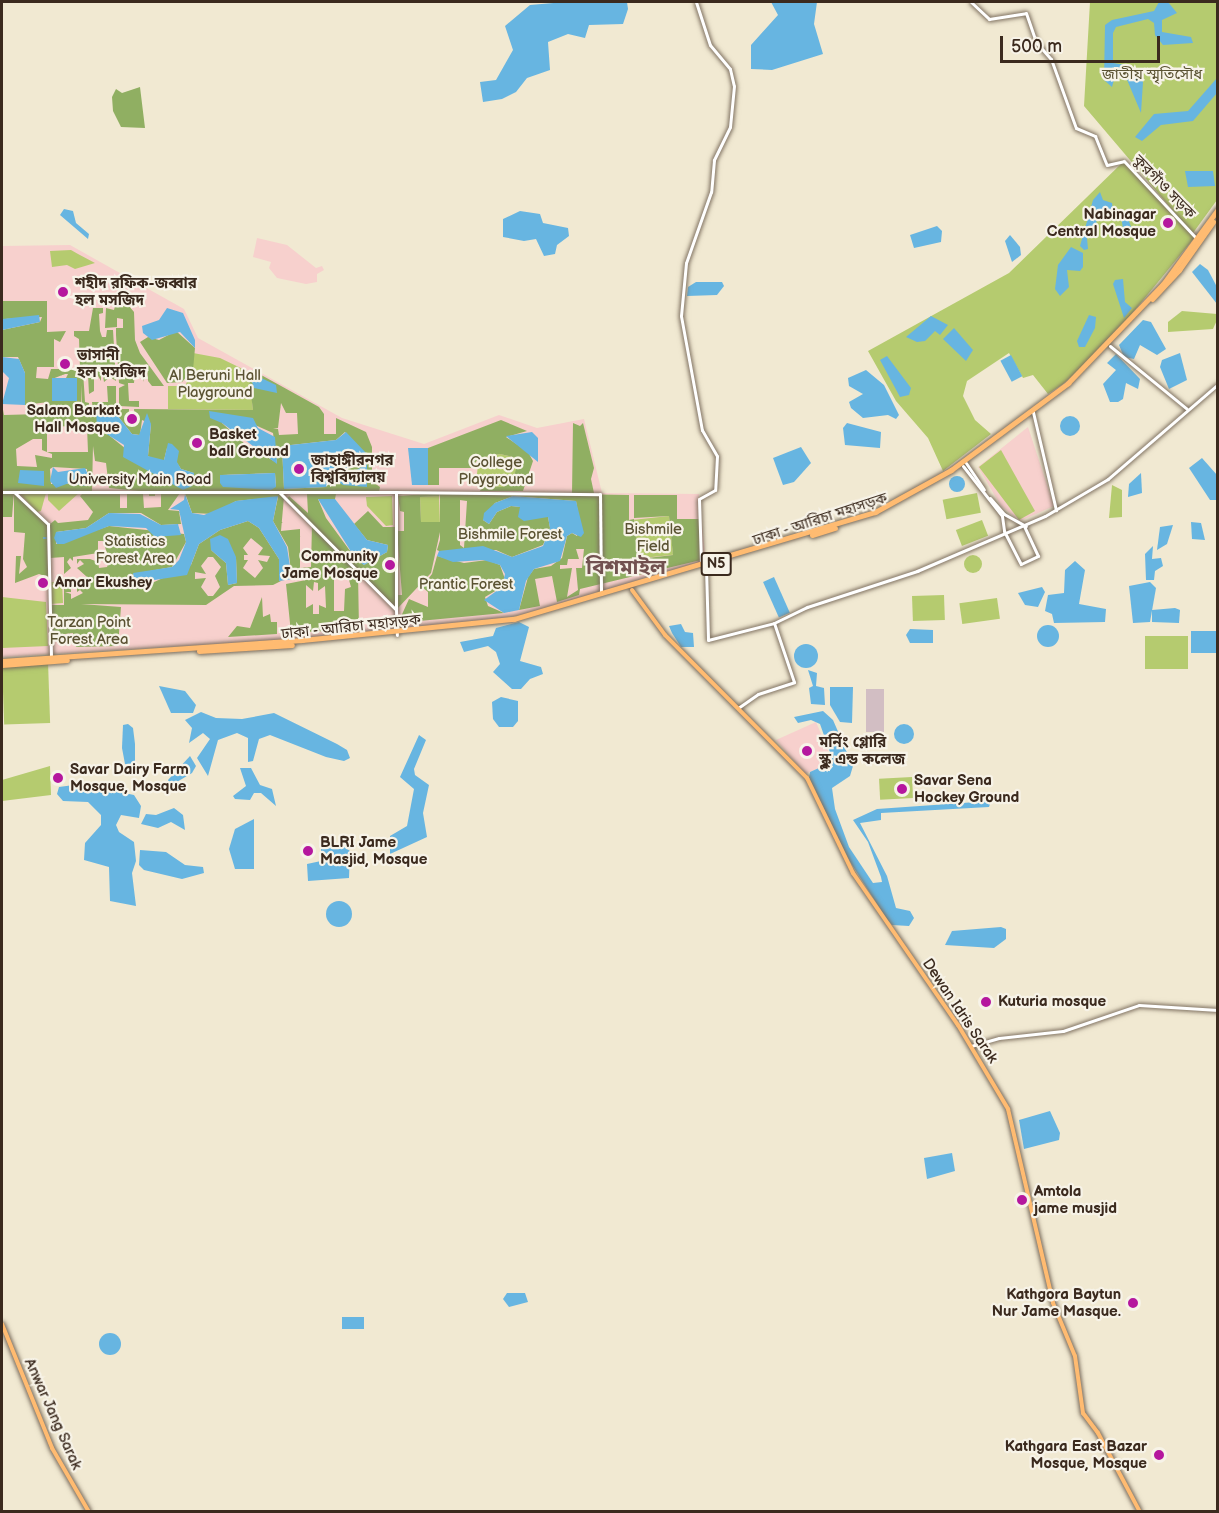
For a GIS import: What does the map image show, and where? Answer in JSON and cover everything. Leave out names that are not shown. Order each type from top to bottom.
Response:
[{"type":"highway","points":[[1132,317],[1218,204]]},
{"type":"highway","name":"N5","points":[[1108,345],[1179,264],[1218,209]]},
{"type":"highway","name":"ঢাকা - আরিচা মহাসড়ক","points":[[397,633],[512,622],[632,590],[894,504],[980,450],[1068,383],[1152,299],[1218,215]]},
{"type":"highway","name":"ঢাকা - আরিচা মহাসড়ক","points":[[2,663],[49,658],[235,651],[397,633],[514,619],[601,596],[878,515],[964,464],[1034,412],[1108,345]]},
{"type":"highway","name":"ঢাকা - আরিচা মহাসড়ক","points":[[2,663],[98,656]]},
{"type":"main road","name":"Dewan Idris Sarak","points":[[632,590],[665,635],[807,778],[846,861],[971,1046],[1008,1109],[1053,1303],[1075,1356],[1083,1413],[1098,1433],[1140,1512]]},
{"type":"main road","name":"Anwar Jang Sarak","points":[[2,1324],[52,1448],[89,1512]]},
{"type":"street","name":"কুরগাঁও সড়ক","points":[[971,2],[988,19],[1026,13],[1036,42],[1051,59],[1076,128],[1095,136],[1107,165],[1124,161],[1195,237]]},
{"type":"street","points":[[697,4],[710,45],[730,69],[734,86],[730,127],[714,160],[711,192],[686,263],[681,316],[702,430],[717,456],[716,490],[699,499],[708,640],[774,623],[1025,526],[1108,479],[1218,384]]},
{"type":"street","points":[[1108,345],[1187,409]]},
{"type":"street","points":[[1034,412],[1056,510]]},
{"type":"street","points":[[964,464],[1004,514],[1025,526],[1038,556],[1029,562],[1020,563],[1006,535],[1002,516],[964,464]]},
{"type":"street","name":"University Main Road","points":[[2,492],[600,494],[601,596]]},
{"type":"street","points":[[14,492],[48,524],[49,658]]},
{"type":"street","points":[[279,492],[396,610]]},
{"type":"street","points":[[396,492],[397,633]]},
{"type":"street","points":[[48,524],[49,658]]},
{"type":"street","points":[[736,709],[758,694],[794,682],[774,623]]},
{"type":"street","points":[[971,1046],[999,1038],[1063,1031],[1134,1006],[1218,1010]]},
{"type":"shaded area","points":[[257,238],[287,245],[316,268],[322,266],[324,270],[317,274],[317,282],[306,284],[277,278],[269,268],[271,262],[253,257]]},
{"type":"shaded area","name":"জাহাঙ্গীরনগর বিশ্ববিদ্যালয়","points":[[70,245],[184,309],[198,338],[342,418],[424,444],[499,415],[537,428],[584,419],[602,493],[699,494],[706,563],[548,610],[499,619],[302,639],[2,657],[2,246]]},
{"type":"shaded area","points":[[1028,427],[1054,506],[1020,521],[1001,506],[978,467]]},
{"type":"shaded area","points":[[866,689],[884,689],[884,732],[866,732]]},
{"type":"shaded area","name":"মর্নিং গ্লোরি স্কুল এন্ড কলেজ","points":[[816,722],[833,762],[805,774],[776,740]]},
{"type":"green space","name":"জাতীয় স্মৃতিসৌধ","points":[[1090,2],[1217,2],[1217,200],[1193,233],[1195,237],[1135,310],[1098,353],[1063,384],[1048,394],[1033,375],[1023,378],[1009,353],[967,381],[963,396],[975,420],[991,434],[943,471],[928,438],[896,401],[868,351],[1009,273],[1124,161],[1192,233],[1084,106]]},
{"type":"green space","points":[[140,87],[145,128],[121,127],[113,111],[112,97],[116,89],[122,93]]},
{"type":"green space","points":[[71,250],[95,263],[75,269],[67,265],[52,267],[50,251]]},
{"type":"green space","points":[[2,301],[47,301],[47,332],[66,331],[60,342],[54,339],[54,367],[37,367],[36,378],[48,379],[51,369],[80,369],[79,339],[74,336],[74,331],[89,331],[93,308],[103,308],[103,313],[99,314],[100,331],[102,337],[106,337],[107,330],[113,330],[116,381],[110,377],[104,382],[101,365],[101,381],[94,369],[94,391],[89,394],[88,375],[83,371],[85,402],[89,403],[89,409],[82,409],[81,385],[81,412],[93,410],[92,402],[108,402],[107,386],[116,386],[116,408],[106,409],[129,409],[129,422],[135,421],[134,409],[253,410],[249,379],[252,370],[319,407],[324,414],[324,434],[336,434],[336,418],[366,432],[372,447],[372,474],[367,478],[380,487],[379,492],[280,492],[284,497],[281,531],[300,529],[300,568],[311,567],[312,525],[287,499],[289,496],[308,513],[307,494],[336,494],[335,499],[318,499],[326,518],[356,559],[364,565],[387,552],[388,545],[367,540],[354,524],[368,511],[383,527],[395,527],[395,606],[358,573],[359,629],[291,633],[286,584],[311,579],[292,579],[288,547],[273,521],[278,497],[236,501],[213,514],[192,513],[185,493],[155,492],[155,496],[149,496],[149,492],[109,488],[106,463],[95,461],[93,446],[92,492],[120,493],[120,508],[127,508],[127,494],[143,494],[144,508],[161,507],[161,493],[180,493],[168,510],[179,511],[181,524],[161,525],[141,513],[109,513],[86,528],[56,532],[56,544],[109,526],[184,534],[186,542],[172,567],[133,574],[135,582],[152,583],[191,565],[199,544],[220,530],[248,521],[259,528],[279,559],[279,581],[283,580],[273,585],[234,586],[206,605],[81,604],[121,607],[118,646],[76,647],[73,633],[49,636],[49,605],[64,605],[64,583],[71,588],[71,592],[65,592],[71,594],[71,599],[83,593],[80,590],[77,592],[77,588],[87,582],[87,577],[77,568],[84,564],[80,560],[77,564],[77,559],[90,559],[98,562],[99,568],[107,567],[112,554],[107,553],[103,541],[98,541],[98,553],[73,557],[73,561],[70,558],[67,562],[71,568],[64,574],[64,557],[50,558],[49,525],[55,520],[58,523],[88,520],[93,512],[80,496],[83,493],[15,492],[47,524],[48,577],[39,574],[15,583],[16,556],[21,556],[19,574],[27,567],[23,559],[25,533],[14,532],[14,492],[12,517],[2,517],[2,404],[4,415],[49,414],[48,402],[25,405],[25,373],[18,357],[2,357],[2,330],[40,322],[42,317],[2,319]],"holes":[[[65,374],[68,374],[66,378],[77,378],[77,401],[53,401],[52,379]],[[281,403],[286,413],[297,413],[298,434],[279,435],[278,429],[273,429],[278,428]],[[96,410],[117,415],[132,434],[140,435],[142,420],[151,424],[148,456],[156,461],[164,460],[167,448],[181,469],[194,473],[192,486],[183,488],[160,478],[134,459],[124,457],[126,449],[105,432],[98,422]],[[222,423],[255,425],[273,433],[277,463],[245,444]],[[52,426],[87,427],[88,452],[47,452],[47,428]],[[345,432],[366,458],[333,476],[326,487],[284,489],[282,446],[336,440]],[[33,439],[42,439],[42,450],[52,454],[52,458],[35,455],[37,467],[17,466],[16,449]],[[53,467],[87,469],[88,483],[51,484],[50,469]],[[275,473],[276,487],[220,475]],[[251,538],[263,548],[258,555],[270,556],[267,562],[258,560],[263,568],[255,578],[243,568],[248,560],[244,560],[244,555],[248,555],[243,548]],[[211,550],[236,558],[237,583],[228,585],[226,563]],[[208,557],[213,557],[221,567],[215,576],[220,587],[213,596],[208,596],[201,587],[206,578],[195,579],[195,572],[206,574],[201,566]],[[341,569],[339,573],[347,573],[351,587],[345,589],[344,611],[334,611],[334,576]],[[314,582],[318,583],[318,591],[325,586],[326,608],[319,605],[319,614],[313,614],[313,604],[306,608],[306,585],[313,591]]]},
{"type":"green space","points":[[115,306],[129,306],[134,312],[135,340],[140,353],[164,386],[152,386],[148,381],[147,364],[144,365],[144,382],[141,370],[135,370],[134,383],[128,383],[127,366],[129,401],[139,401],[139,407],[119,406],[119,388],[125,385],[119,383],[116,328],[123,328],[123,319],[117,318],[117,327],[105,328],[106,308],[114,310]]},
{"type":"green space","points":[[1182,311],[1217,314],[1217,320],[1213,329],[1168,332],[1168,322]]},
{"type":"green space","points":[[176,331],[195,348],[193,370],[182,382],[167,383],[140,342],[148,337],[159,340]]},
{"type":"green space","name":"Al Beruni Hall Playground","points":[[193,353],[220,358],[249,372],[253,410],[168,409],[168,386],[185,386],[193,370]]},
{"type":"green space","points":[[501,420],[527,431],[506,437],[528,452],[533,461],[523,491],[480,491],[482,486],[503,487],[512,482],[518,463],[513,457],[500,454],[479,458],[471,468],[439,468],[439,485],[428,485],[428,448]]},
{"type":"green space","name":"Bishmile Forest","points":[[573,423],[580,426],[583,423],[594,468],[591,479],[594,493],[572,493]]},
{"type":"green space","points":[[1001,450],[1035,511],[1019,520],[979,467]]},
{"type":"green space","name":"College Playground","points":[[500,454],[513,457],[518,465],[512,483],[503,487],[482,486],[476,481],[479,458]]},
{"type":"green space","points":[[1112,485],[1122,490],[1122,517],[1109,518]]},
{"type":"green space","points":[[19,493],[46,493],[41,511],[37,512]]},
{"type":"green space","points":[[48,493],[79,493],[59,511],[48,500]]},
{"type":"green space","points":[[440,493],[629,495],[629,520],[634,519],[639,559],[673,555],[669,516],[634,518],[634,495],[677,495],[677,519],[699,519],[701,560],[580,589],[579,595],[557,602],[552,576],[535,579],[540,606],[519,610],[528,577],[534,569],[551,566],[562,558],[567,536],[572,533],[577,536],[580,525],[576,501],[513,496],[495,503],[483,520],[489,524],[497,512],[511,506],[521,507],[519,515],[548,517],[550,528],[543,545],[512,557],[496,550],[439,551],[437,550],[440,532],[431,573],[397,609],[396,595],[402,595],[397,531],[404,531],[404,512],[400,511],[398,496]],"holes":[[[440,493],[440,522],[421,522],[420,497],[439,496]],[[460,500],[467,501],[464,548],[460,545]],[[576,549],[584,549],[582,568],[576,568],[578,590],[567,597],[572,568],[560,569],[560,565],[567,565],[568,559],[579,559]]]},
{"type":"green space","points":[[977,493],[981,513],[946,519],[943,500]]},
{"type":"green space","points":[[392,496],[393,525],[386,526],[367,506],[366,497]]},
{"type":"green space","points":[[439,496],[440,522],[421,523],[420,497]]},
{"type":"green space","name":"Bishmile Field","points":[[669,516],[673,555],[638,558],[634,520]]},
{"type":"green space","points":[[982,520],[988,536],[962,546],[956,530]]},
{"type":"green space","points":[[969,555],[977,555],[982,560],[980,571],[969,573],[964,568],[964,560]]},
{"type":"green space","name":"Prantic Forest","points":[[437,556],[464,563],[487,560],[500,565],[505,579],[502,587],[485,597],[488,606],[504,613],[398,623],[409,599],[428,607],[428,592],[422,587],[432,574]]},
{"type":"green space","points":[[51,582],[62,582],[63,603],[50,604]]},
{"type":"green space","points":[[944,595],[945,620],[913,621],[912,596]]},
{"type":"green space","points":[[2,597],[46,602],[48,646],[2,648]]},
{"type":"green space","points":[[262,597],[263,617],[270,614],[271,622],[277,622],[277,634],[228,637],[237,626],[250,628]]},
{"type":"green space","points":[[997,598],[1000,619],[962,624],[959,603]]},
{"type":"green space","points":[[1145,636],[1188,636],[1188,669],[1145,669]]},
{"type":"green space","points":[[48,662],[50,723],[4,725],[2,664]]},
{"type":"green space","points":[[50,766],[51,795],[2,801],[2,780]]},
{"type":"green space","points":[[912,777],[913,798],[880,800],[879,779]]},
{"type":"water","points":[[565,2],[627,2],[628,9],[623,24],[589,25],[585,38],[568,34],[548,42],[550,70],[527,78],[516,92],[502,99],[483,102],[480,82],[496,80],[513,50],[505,26],[530,5]]},
{"type":"water","points":[[771,2],[817,2],[814,24],[823,54],[772,70],[751,69],[751,45],[778,15]]},
{"type":"water","points":[[1159,2],[1168,2],[1177,13],[1162,20],[1162,32],[1191,37],[1193,43],[1163,45],[1155,35],[1154,23],[1148,19],[1116,27],[1113,33],[1113,63],[1132,66],[1143,82],[1141,113],[1125,75],[1116,73],[1112,87],[1104,80],[1105,25],[1112,20],[1154,11]]},
{"type":"water","points":[[1217,78],[1217,93],[1193,121],[1161,125],[1142,141],[1135,137],[1154,114],[1188,111]]},
{"type":"water","points":[[1185,171],[1213,171],[1215,186],[1188,187]]},
{"type":"water","points":[[1100,192],[1103,200],[1112,203],[1113,210],[1098,213],[1095,230],[1087,238],[1088,249],[1084,250],[1080,246],[1093,200]]},
{"type":"water","points":[[64,209],[73,211],[76,223],[89,234],[88,239],[60,215]]},
{"type":"water","points":[[1120,210],[1126,213],[1135,238],[1124,235]]},
{"type":"water","points":[[520,211],[540,214],[543,223],[568,228],[569,236],[557,245],[555,254],[544,256],[536,239],[524,241],[503,237],[503,219]]},
{"type":"water","points":[[937,226],[942,231],[941,242],[914,248],[910,235]]},
{"type":"water","points":[[1010,235],[1020,247],[1021,255],[1012,262],[1005,241]]},
{"type":"water","points":[[1071,247],[1083,253],[1083,267],[1080,271],[1067,270],[1069,287],[1060,296],[1055,289],[1058,265]]},
{"type":"water","points":[[1200,264],[1208,270],[1217,287],[1217,304],[1192,272]]},
{"type":"water","points":[[1123,279],[1125,302],[1132,308],[1124,318],[1113,284],[1115,280]]},
{"type":"water","points":[[696,282],[722,282],[724,286],[717,295],[687,296],[688,287]]},
{"type":"water","points":[[167,308],[183,313],[195,340],[195,348],[180,332],[152,340],[143,333],[142,326],[159,320]]},
{"type":"water","points":[[39,315],[40,322],[2,330],[2,319]]},
{"type":"water","points":[[1089,315],[1096,317],[1095,328],[1085,347],[1079,347],[1077,341]]},
{"type":"water","points":[[931,316],[948,325],[940,335],[935,331],[925,341],[917,342],[906,337]]},
{"type":"water","points":[[1143,320],[1151,322],[1166,349],[1157,355],[1140,345],[1134,359],[1124,357],[1119,345]]},
{"type":"water","points":[[954,328],[973,350],[966,361],[943,339]]},
{"type":"water","points":[[1180,353],[1187,380],[1169,389],[1160,367],[1162,360]]},
{"type":"water","points":[[1116,354],[1140,379],[1138,389],[1126,383],[1123,399],[1110,402],[1103,384],[1116,370],[1107,363]]},
{"type":"water","points":[[1011,355],[1022,376],[1012,382],[1000,361]]},
{"type":"water","points":[[887,356],[911,388],[909,395],[900,397],[880,360]]},
{"type":"water","points":[[2,357],[19,359],[25,373],[25,405],[2,404],[9,378],[2,371]]},
{"type":"water","points":[[866,370],[884,385],[899,415],[896,419],[888,415],[863,418],[851,408],[849,402],[863,394],[849,386],[848,378]]},
{"type":"water","points":[[257,376],[276,385],[277,393],[254,388],[251,379]]},
{"type":"water","points":[[52,378],[77,378],[77,401],[52,401]]},
{"type":"water","points":[[96,410],[117,415],[132,434],[139,435],[147,413],[151,424],[148,456],[164,460],[168,443],[172,444],[179,451],[177,462],[181,469],[194,473],[192,486],[183,490],[123,457],[124,445],[97,428]]},
{"type":"water","points":[[209,411],[253,418],[258,428],[275,437],[277,464],[222,423],[210,418]]},
{"type":"water","points":[[1070,416],[1077,419],[1080,426],[1077,433],[1070,436],[1063,433],[1060,426],[1063,419]]},
{"type":"water","points":[[847,423],[881,432],[880,448],[845,445],[843,428]]},
{"type":"water","points":[[346,432],[366,453],[366,458],[333,476],[326,487],[284,489],[282,446],[336,440]]},
{"type":"water","points":[[532,432],[538,438],[538,462],[506,436]]},
{"type":"water","points":[[801,447],[811,463],[794,482],[783,485],[773,458]]},
{"type":"water","points":[[408,448],[428,448],[428,485],[412,485]]},
{"type":"water","points":[[1202,458],[1217,475],[1216,500],[1210,500],[1189,468]]},
{"type":"water","points":[[367,464],[367,487],[343,485],[337,481]]},
{"type":"water","points":[[53,467],[58,472],[85,468],[90,479],[85,486],[69,483],[56,488],[50,481]]},
{"type":"water","points":[[20,470],[44,471],[44,486],[18,483]]},
{"type":"water","points":[[275,473],[276,487],[271,490],[223,487],[220,483],[220,475]]},
{"type":"water","points":[[1141,473],[1142,493],[1128,497],[1129,484]]},
{"type":"water","points":[[954,476],[960,476],[965,484],[963,490],[954,492],[949,487],[949,481]]},
{"type":"water","points":[[185,494],[192,513],[204,515],[236,501],[278,496],[273,521],[287,547],[292,579],[279,581],[279,559],[259,528],[248,521],[220,530],[199,544],[187,575],[135,583],[133,573],[172,567],[179,560],[186,542],[179,510],[170,509],[184,500]]},
{"type":"water","points":[[513,496],[576,501],[584,533],[581,537],[572,533],[567,536],[560,561],[534,569],[526,581],[519,610],[504,613],[484,600],[502,587],[505,574],[500,565],[483,560],[453,562],[437,556],[439,551],[483,546],[512,557],[543,546],[550,528],[548,517],[524,521],[518,517],[520,507],[511,506],[497,512],[489,524],[483,520],[484,513],[495,503]]},
{"type":"water","points":[[318,499],[335,499],[367,540],[388,545],[387,552],[364,565],[355,558]]},
{"type":"water","points":[[109,513],[140,514],[161,525],[178,524],[181,535],[155,537],[146,528],[109,526],[64,544],[57,544],[54,538],[56,532],[86,528]]},
{"type":"water","points":[[1191,522],[1201,523],[1205,540],[1192,539]]},
{"type":"water","points":[[1173,525],[1167,544],[1157,550],[1160,527]]},
{"type":"water","points":[[220,535],[228,539],[236,557],[237,583],[228,585],[226,563],[211,550],[210,539]]},
{"type":"water","points":[[1153,546],[1152,559],[1161,558],[1163,566],[1155,571],[1154,580],[1146,580],[1145,554]]},
{"type":"water","points":[[1075,561],[1085,570],[1079,604],[1106,609],[1105,622],[1054,623],[1052,614],[1045,611],[1048,595],[1064,593],[1065,570]]},
{"type":"water","points":[[774,577],[790,613],[779,618],[763,582]]},
{"type":"water","points":[[1150,582],[1156,588],[1150,622],[1133,623],[1129,586]]},
{"type":"water","points":[[1042,587],[1045,592],[1038,607],[1025,605],[1018,593]]},
{"type":"water","points":[[1175,608],[1180,610],[1179,623],[1152,622],[1152,610]]},
{"type":"water","points":[[519,622],[529,627],[520,661],[541,667],[543,674],[530,679],[521,689],[512,689],[493,672],[500,664],[496,652],[488,646],[464,652],[460,642],[493,636],[496,628]]},
{"type":"water","points":[[681,624],[685,632],[693,633],[694,647],[681,647],[672,633],[669,626]]},
{"type":"water","points":[[1044,625],[1052,625],[1059,632],[1059,640],[1052,647],[1044,647],[1037,640],[1037,632]]},
{"type":"water","points":[[910,629],[933,630],[933,643],[910,643],[906,635]]},
{"type":"water","points":[[1191,631],[1217,631],[1217,653],[1191,653]]},
{"type":"water","points":[[806,644],[811,645],[817,651],[817,661],[811,667],[806,668],[801,667],[795,661],[794,656],[795,651],[801,645]]},
{"type":"water","points":[[808,670],[817,673],[816,686],[824,688],[825,705],[811,704],[809,688],[813,686]]},
{"type":"water","points":[[159,686],[185,691],[196,705],[193,713],[171,713]]},
{"type":"water","points":[[830,687],[853,687],[852,723],[840,722],[830,705]]},
{"type":"water","points":[[501,697],[518,701],[518,721],[513,727],[499,727],[493,719],[492,702]]},
{"type":"water","points":[[823,711],[833,720],[853,766],[850,776],[832,788],[835,809],[849,847],[873,883],[882,882],[881,877],[868,842],[853,820],[877,809],[991,801],[989,807],[881,813],[881,820],[860,823],[887,876],[896,908],[910,911],[914,918],[909,926],[892,925],[886,918],[847,857],[809,778],[810,772],[832,762],[832,758],[820,724],[811,720],[798,723],[794,717]]},
{"type":"water","points":[[201,712],[216,718],[242,719],[274,713],[337,744],[347,750],[350,758],[344,761],[326,757],[270,735],[259,739],[253,761],[248,762],[248,738],[237,733],[218,740],[208,776],[197,758],[210,739],[203,733],[189,743],[192,728],[185,720]]},
{"type":"water","points":[[128,724],[133,728],[135,744],[135,764],[131,767],[125,764],[122,748],[123,725]]},
{"type":"water","points":[[900,724],[908,724],[914,730],[914,738],[908,744],[900,744],[894,738],[894,730]]},
{"type":"water","points":[[419,735],[426,740],[414,769],[415,775],[429,785],[423,813],[427,837],[390,854],[390,836],[407,826],[414,789],[400,777]]},
{"type":"water","points":[[190,756],[196,766],[192,773],[170,786],[168,780]]},
{"type":"water","points":[[240,768],[251,768],[260,785],[272,789],[276,806],[261,793],[254,793],[250,800],[235,799],[233,796],[246,786]]},
{"type":"water","points":[[81,784],[134,795],[141,806],[139,818],[121,815],[116,825],[119,832],[134,842],[136,861],[132,873],[136,906],[110,901],[109,867],[84,860],[85,843],[101,825],[101,815],[88,802],[63,801],[57,794],[59,787]]},
{"type":"water","points":[[174,808],[183,815],[185,830],[171,822],[158,828],[141,824],[146,814],[156,815]]},
{"type":"water","points":[[254,819],[254,869],[235,869],[229,849],[235,829]]},
{"type":"water","points":[[343,846],[350,851],[349,878],[308,881],[307,864],[321,861],[321,847]]},
{"type":"water","points":[[140,850],[166,852],[185,865],[203,867],[204,873],[182,879],[144,870],[139,865]]},
{"type":"water","points":[[339,901],[348,905],[352,914],[348,923],[339,927],[330,923],[326,914],[330,905]]},
{"type":"water","points":[[1001,927],[1006,929],[1006,939],[994,948],[945,945],[952,931]]},
{"type":"water","points":[[1050,1111],[1060,1133],[1059,1140],[1024,1149],[1019,1120]]},
{"type":"water","points":[[952,1153],[955,1171],[927,1179],[924,1158]]},
{"type":"water","points":[[507,1293],[525,1293],[528,1302],[509,1307],[503,1299]]},
{"type":"water","points":[[342,1317],[364,1317],[364,1329],[342,1329]]},
{"type":"water","points":[[110,1333],[118,1336],[121,1344],[118,1352],[110,1355],[102,1352],[99,1344],[102,1336]]},
{"type":"place","name":"Nabinagar Central Mosque","points":[[1168,223]]},
{"type":"place","name":"শহীদ রফিক-জব্বার হল মসজিদ","points":[[63,292]]},
{"type":"place","name":"ভাসানী হল মসজিদ","points":[[65,364]]},
{"type":"place","name":"Salam Barkat Hall Mosque","points":[[132,419]]},
{"type":"place","name":"Basket ball Ground","points":[[197,443]]},
{"type":"place","name":"জাহাঙ্গীরনগর বিশ্ববিদ্যালয়","points":[[299,469]]},
{"type":"place","name":"Community Jame Mosque","points":[[390,565]]},
{"type":"place","name":"Amar Ekushey","points":[[43,583]]},
{"type":"place","name":"মর্নিং গ্লোরি স্কুল এন্ড কলেজ","points":[[807,751]]},
{"type":"place","name":"Savar Dairy Farm Mosque, Mosque","points":[[58,778]]},
{"type":"place","name":"Savar Sena Hockey Ground","points":[[902,789]]},
{"type":"place","name":"BLRI Jame Masjid, Mosque","points":[[308,851]]},
{"type":"place","name":"Kuturia mosque","points":[[986,1002]]},
{"type":"place","name":"Amtola jame musjid","points":[[1022,1200]]},
{"type":"place","name":"Kathgora Baytun Nur Jame Masque.","points":[[1133,1303]]},
{"type":"place","name":"Kathgara East Bazar Mosque, Mosque","points":[[1159,1455]]},
{"type":"district","name":"বিশমাইল","points":[[626,568]]},
{"type":"park label","name":"Statistics Forest Area","points":[[135,550]]},
{"type":"park label","name":"Tarzan Point Forest Area","points":[[89,630]]}]
